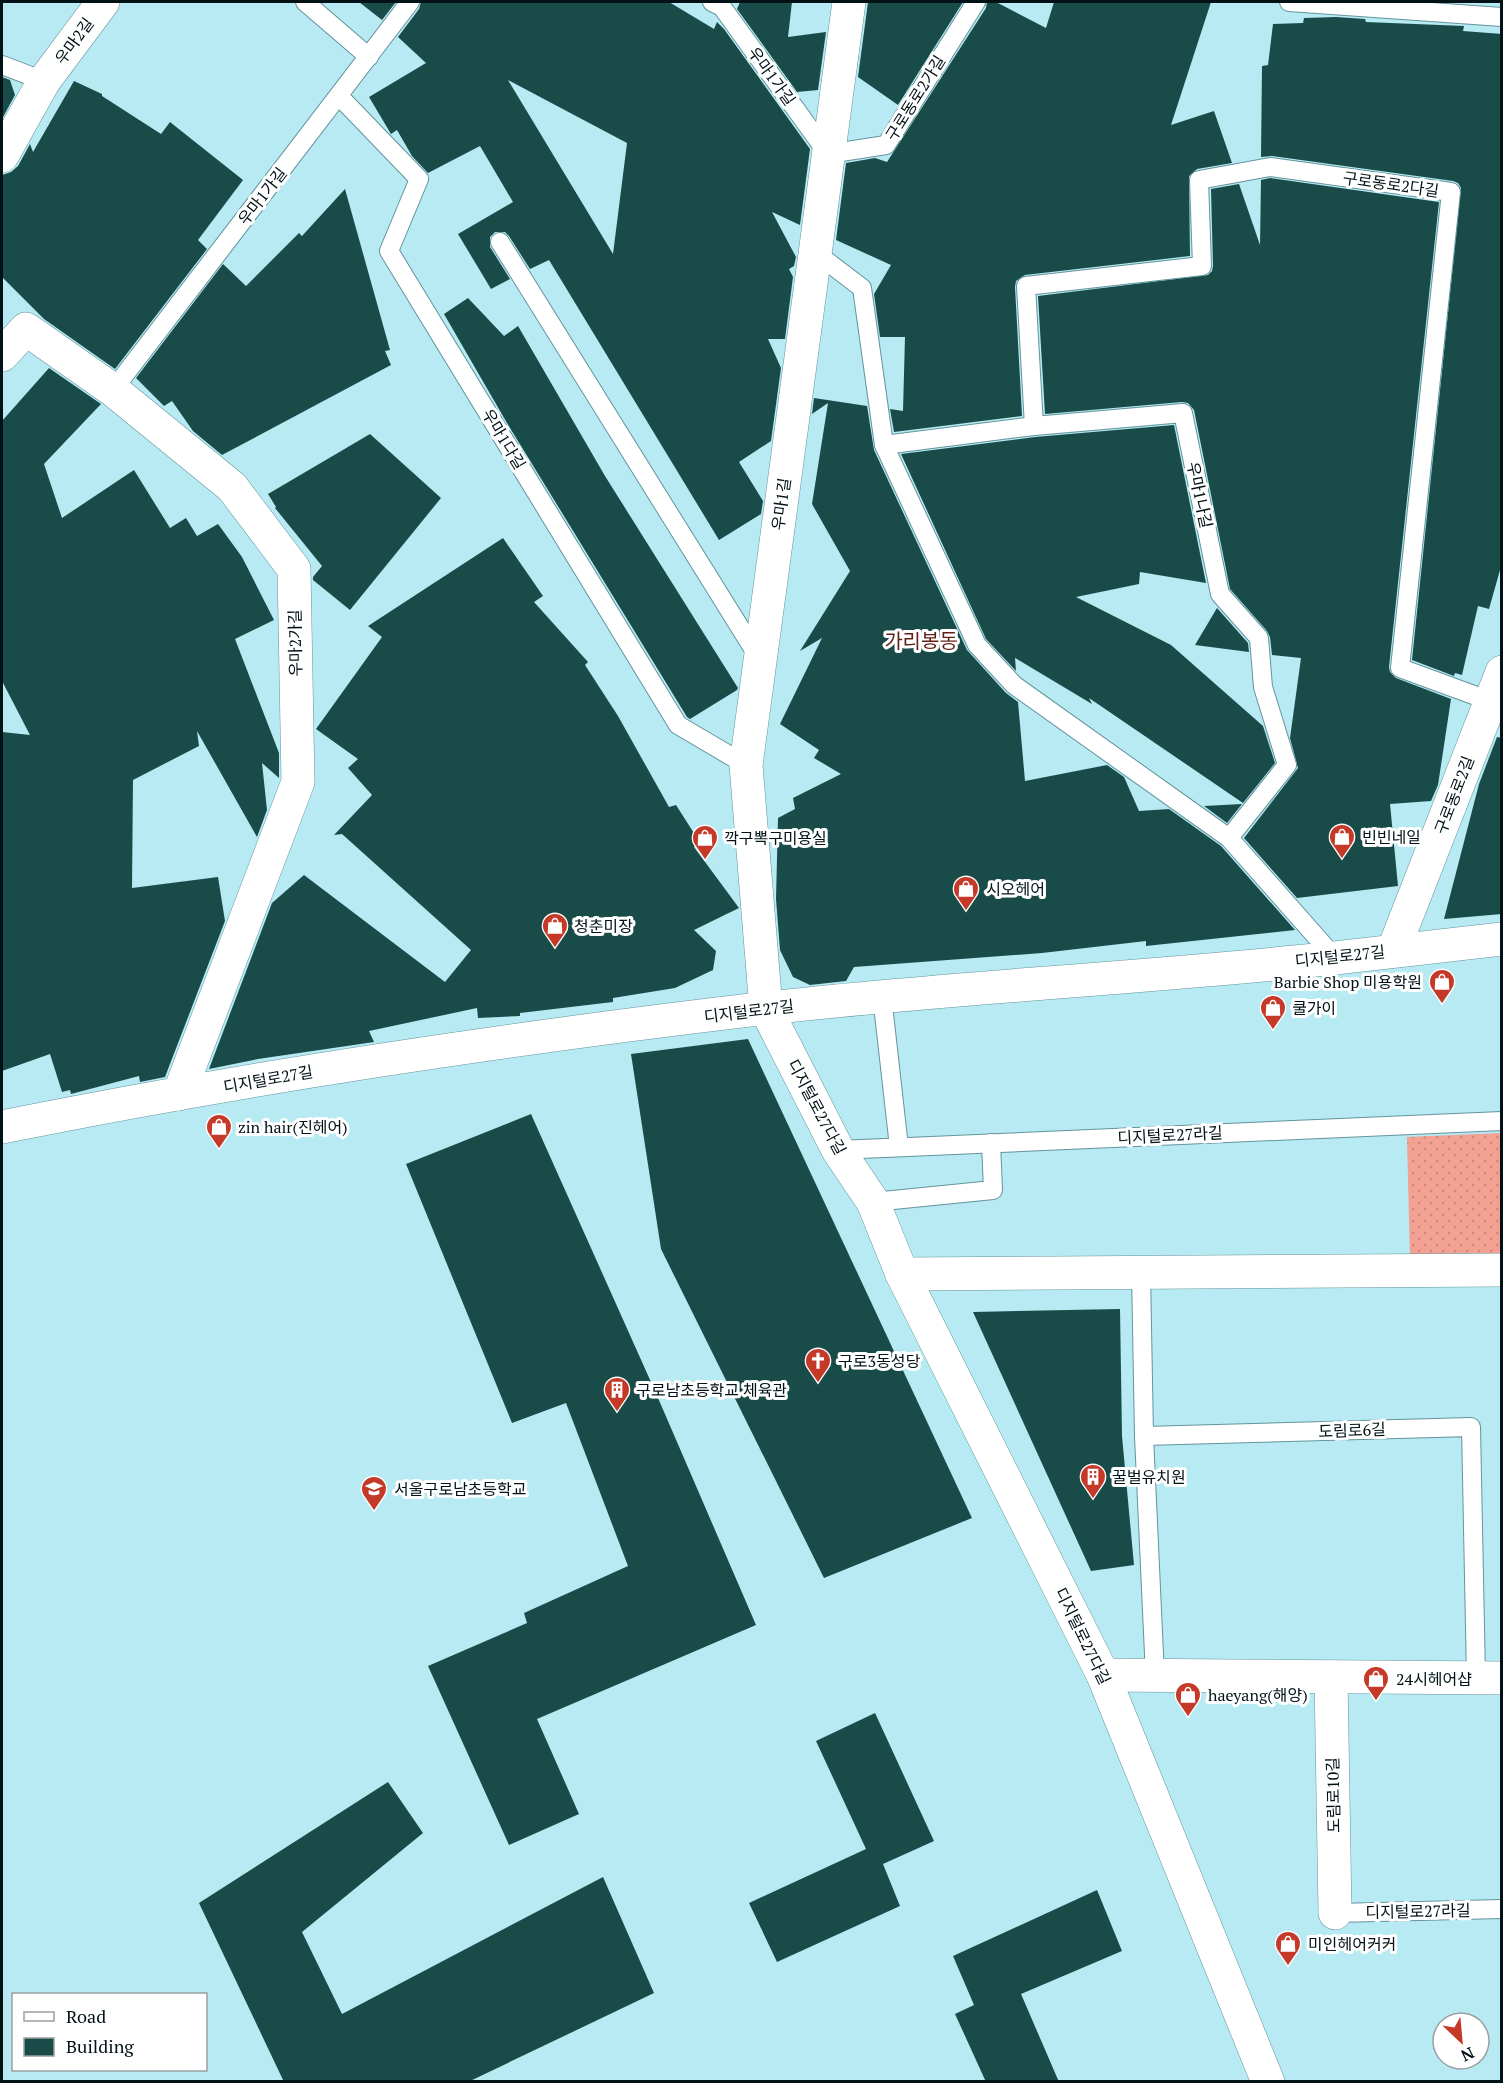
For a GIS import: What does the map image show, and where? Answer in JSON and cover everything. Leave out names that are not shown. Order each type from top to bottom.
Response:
[{"type":"street","name":"우마2길","points":[[2,156],[44,81],[103,2]]},
{"type":"street","name":"우마1길","points":[[766,1009],[746,765],[849,2]]},
{"type":"street","name":"우마2가길","points":[[2,355],[26,328],[113,390],[232,488],[294,569],[298,782],[179,1094]]},
{"type":"street","name":"구로동로2길","points":[[1393,951],[1496,687]]},
{"type":"street","name":"디지털로27길","points":[[2,1127],[384,1058],[766,1009],[882,996],[1335,958],[1502,939]]},
{"type":"street","name":"디지털로27다길","points":[[766,1009],[838,1150],[873,1202],[902,1274],[1103,1675],[1268,2082]]},
{"type":"street","points":[[902,1274],[1502,1270]]},
{"type":"street","points":[[1103,1675],[1489,1678]]},
{"type":"street","name":"도림로10길","points":[[1331,1677],[1335,1913]]},
{"type":"lane","points":[[305,2],[369,57]]},
{"type":"lane","name":"우마1가길","points":[[113,390],[410,2]]},
{"type":"lane","name":"우마1가길","points":[[712,2],[722,7],[828,154]]},
{"type":"lane","name":"구로동로2가길","points":[[828,154],[886,145],[976,2]]},
{"type":"lane","points":[[1289,2],[1502,17]]},
{"type":"lane","name":"우마2길","points":[[2,65],[44,81]]},
{"type":"lane","name":"우마1다길","points":[[339,96],[419,179],[389,251],[678,725],[746,765]]},
{"type":"lane","name":"구로동로2다길","points":[[1034,426],[1026,286],[1202,266],[1199,180],[1270,166],[1451,192],[1400,668],[1496,687]]},
{"type":"lane","points":[[500,242],[760,659]]},
{"type":"lane","points":[[816,253],[862,288],[884,444],[977,645],[1014,685],[1228,838],[1335,958]]},
{"type":"lane","name":"우마1나길","points":[[884,444],[1034,426],[1183,413],[1220,594],[1259,638],[1263,687],[1287,765],[1228,838]]},
{"type":"lane","points":[[882,996],[899,1147]]},
{"type":"lane","name":"디지털로27라길","points":[[838,1150],[1502,1121]]},
{"type":"lane","points":[[873,1202],[993,1190],[991,1143]]},
{"type":"lane","points":[[1141,1272],[1144,1436],[1155,1676]]},
{"type":"lane","name":"도림로6길","points":[[1144,1436],[1471,1427],[1489,1678]]},
{"type":"lane","name":"디지털로27라길","points":[[1335,1913],[1502,1909]]},
{"type":"shaded area","points":[[1501,1133],[1501,1257],[1410,1260],[1407,1137]]},
{"type":"building","points":[[359,2],[396,2],[382,20]]},
{"type":"building","points":[[421,2],[669,2],[714,29],[717,22],[724,29],[810,149],[800,225],[772,212],[796,257],[794,266],[789,269],[793,277],[785,339],[768,339],[781,368],[771,441],[739,462],[763,501],[761,514],[719,540],[549,260],[530,269],[509,236],[505,232],[495,232],[490,237],[490,247],[510,279],[491,289],[458,234],[513,202],[480,146],[428,173],[412,156],[397,130],[391,134],[369,97],[426,63],[398,37],[419,9]],"holes":[[[508,80],[627,143],[613,254]]]},
{"type":"building","points":[[740,2],[792,2],[788,37],[826,32],[818,90],[797,92],[737,9]]},
{"type":"building","points":[[868,2],[963,2],[898,105],[858,77]]},
{"type":"building","points":[[987,2],[996,2],[1046,28],[1054,2],[1211,2],[1171,125],[1214,111],[1232,163],[1197,169],[1189,176],[1190,256],[1025,275],[1016,281],[1022,416],[894,432],[890,409],[903,411],[905,337],[880,337],[874,294],[891,265],[836,240],[846,163],[875,158],[887,162],[986,8]]},
{"type":"building","points":[[1304,18],[1365,19],[1366,22],[1464,26],[1463,31],[1502,34],[1502,563],[1489,609],[1478,606],[1462,675],[1455,673],[1454,676],[1412,660],[1461,188],[1453,181],[1272,156],[1261,157],[1262,66],[1268,65],[1273,24],[1303,23]]},
{"type":"building","points":[[2,77],[10,80],[15,95],[2,119]]},
{"type":"building","points":[[74,81],[102,94],[161,134],[170,122],[243,180],[198,240],[207,249],[115,369],[44,319],[2,277],[2,175],[18,166],[30,144],[33,152]]},
{"type":"building","points":[[1270,178],[1439,202],[1389,667],[1390,672],[1396,678],[1451,699],[1438,785],[1431,801],[1390,804],[1398,886],[1297,898],[1244,838],[1298,768],[1290,738],[1301,658],[1272,655],[1267,631],[1230,589],[1194,410],[1188,403],[1045,414],[1038,296],[1208,275],[1213,266],[1211,189],[1239,184],[1260,245],[1261,180]]},
{"type":"building","points":[[345,189],[390,350],[385,351],[391,365],[222,455],[193,431],[172,401],[164,406],[136,378],[223,264],[246,286],[299,233],[302,236]]},
{"type":"building","points":[[468,298],[504,336],[518,326],[605,476],[738,688],[690,719],[507,423],[444,314]]},
{"type":"building","points":[[49,368],[101,404],[44,464],[62,518],[134,470],[170,528],[186,518],[197,536],[218,524],[242,557],[274,620],[235,639],[279,753],[279,778],[262,763],[267,810],[257,837],[197,731],[199,746],[133,780],[132,888],[218,877],[225,921],[165,1077],[140,1082],[139,1076],[71,1094],[70,1090],[62,1092],[50,1054],[2,1071],[2,732],[30,735],[2,681],[2,421]]},
{"type":"building","points":[[814,398],[867,406],[874,450],[967,650],[1006,693],[1018,702],[1025,781],[1107,765],[1124,777],[1139,811],[1169,809],[1221,846],[1295,930],[1146,946],[1146,941],[1042,953],[854,967],[846,981],[810,985],[793,977],[780,950],[776,899],[778,818],[795,809],[793,798],[841,774],[814,758],[819,750],[780,724],[822,638],[800,651],[850,571],[812,504],[828,403],[812,414]]},
{"type":"building","points":[[1174,425],[1206,583],[1140,572],[1139,584],[1076,597],[1171,645],[1263,726],[1275,763],[1243,803],[1089,698],[1092,704],[1015,658],[1016,671],[986,639],[901,454],[1035,437]]},
{"type":"building","points":[[370,434],[441,498],[350,610],[313,580],[322,566],[275,508],[268,494]]},
{"type":"building","points":[[503,538],[543,596],[534,602],[588,662],[585,665],[618,716],[669,807],[676,805],[699,841],[694,847],[739,908],[694,930],[716,951],[713,970],[675,988],[613,998],[613,1002],[520,1013],[520,1016],[478,1018],[477,1008],[369,1031],[374,1042],[258,1059],[209,1069],[272,903],[304,875],[445,982],[471,950],[342,834],[334,835],[372,795],[348,768],[358,759],[316,729],[382,637],[368,626]]},
{"type":"building","points":[[1217,608],[1248,643],[1249,652],[1195,645]]},
{"type":"building","points":[[1497,737],[1502,738],[1502,914],[1444,919],[1479,784]]},
{"type":"building","points":[[1242,804],[1227,823],[1204,806]]},
{"type":"building","name":"구로3동성당","points":[[748,1039],[972,1518],[824,1578],[661,1249],[631,1054]]},
{"type":"building","name":"구로남초등학교 체육관","points":[[531,1114],[655,1391],[756,1625],[537,1719],[579,1814],[509,1845],[428,1666],[527,1623],[524,1613],[628,1566],[566,1403],[512,1423],[406,1164]]},
{"type":"building","name":"꿀벌유치원","points":[[1120,1309],[1122,1436],[1134,1565],[1091,1571],[973,1312]]},
{"type":"building","points":[[875,1713],[934,1841],[883,1864],[900,1906],[777,1962],[749,1903],[866,1849],[816,1741]]},
{"type":"building","points":[[388,1782],[423,1833],[302,1932],[342,2014],[603,1877],[654,1993],[468,2082],[284,2082],[199,1903]]},
{"type":"building","points":[[1097,1890],[1122,1951],[1021,1994],[1059,2082],[986,2082],[955,2014],[974,2005],[953,1956]]},
{"type":"place","name":"빈빈네일","points":[[1342,860]]},
{"type":"place","name":"깍구뽁구미용실","points":[[705,861]]},
{"type":"place","name":"시오헤어","points":[[966,912]]},
{"type":"place","name":"청춘미장","points":[[555,949]]},
{"type":"place","name":"Barbie Shop 미용학원","points":[[1442,1005]]},
{"type":"place","name":"쿨가이","points":[[1273,1031]]},
{"type":"place","name":"zin hair(진헤어)","points":[[219,1150]]},
{"type":"place","name":"구로3동성당","points":[[818,1384]]},
{"type":"place","name":"구로남초등학교 체육관","points":[[617,1413]]},
{"type":"place","name":"꿀벌유치원","points":[[1093,1500]]},
{"type":"place","name":"서울구로남초등학교","points":[[374,1512]]},
{"type":"place","name":"24시헤어샵","points":[[1376,1702]]},
{"type":"place","name":"haeyang(해양)","points":[[1188,1718]]},
{"type":"place","name":"미인헤어커커","points":[[1288,1967]]},
{"type":"district","name":"가리봉동","points":[[921,641]]}]
